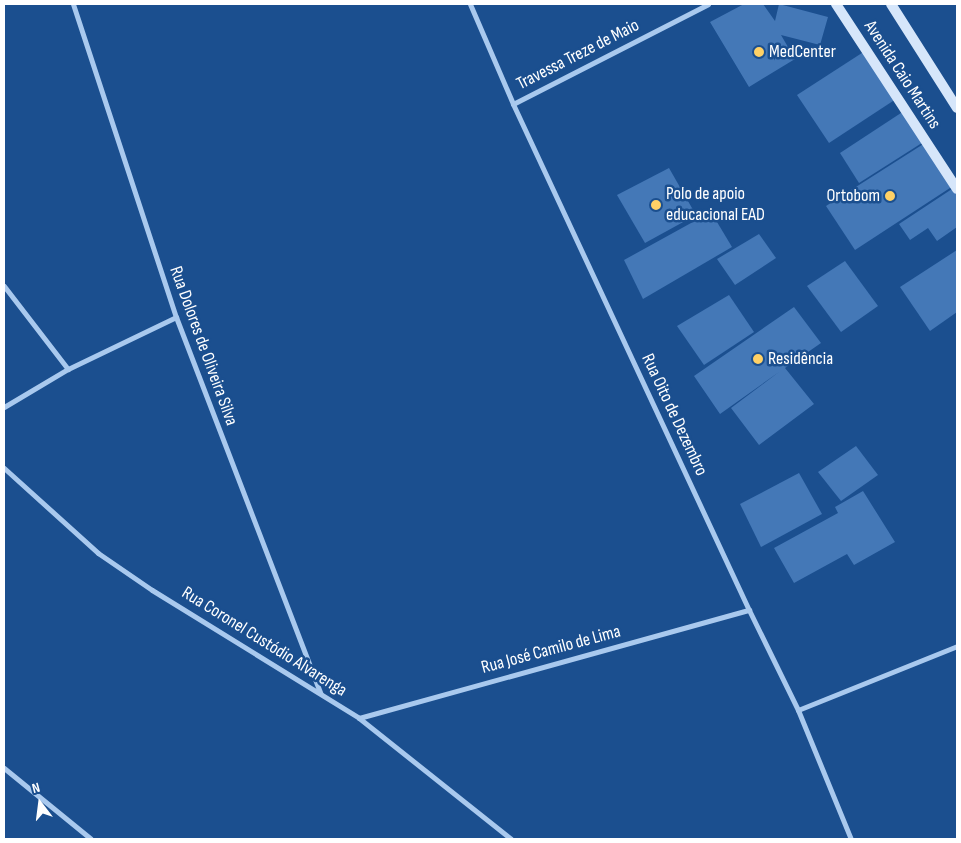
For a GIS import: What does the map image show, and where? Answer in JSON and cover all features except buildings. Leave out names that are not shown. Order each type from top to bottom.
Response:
[{"type":"main road","name":"Avenida Caio Martins","points":[[836,4],[957,189]]},
{"type":"main road","name":"Avenida Caio Martins","points":[[891,4],[957,108]]},
{"type":"street","name":"Rua Dolores de Oliveira Silva","points":[[73,4],[176,317],[320,692]]},
{"type":"street","name":"Rua Oito de Dezembro","points":[[470,4],[514,104],[749,610],[798,710],[852,839]]},
{"type":"street","name":"Travessa Treze de Maio","points":[[514,104],[708,4]]},
{"type":"street","points":[[4,286],[68,369]]},
{"type":"street","points":[[4,407],[68,369],[176,317]]},
{"type":"street","name":"Rua Coronel Custódio Alvarenga","points":[[4,468],[98,553],[152,590],[320,692],[359,718],[511,839]]},
{"type":"street","name":"Rua José Camilo de Lima","points":[[359,718],[749,610]]},
{"type":"street","points":[[798,710],[957,646]]},
{"type":"street","points":[[4,768],[91,839]]},
{"type":"place","name":"MedCenter","points":[[759,52]]},
{"type":"place","name":"Ortobom","points":[[890,196]]},
{"type":"place","name":"Polo de apoio educacional EAD","points":[[656,205]]},
{"type":"place","name":"Residência","points":[[758,359]]}]
